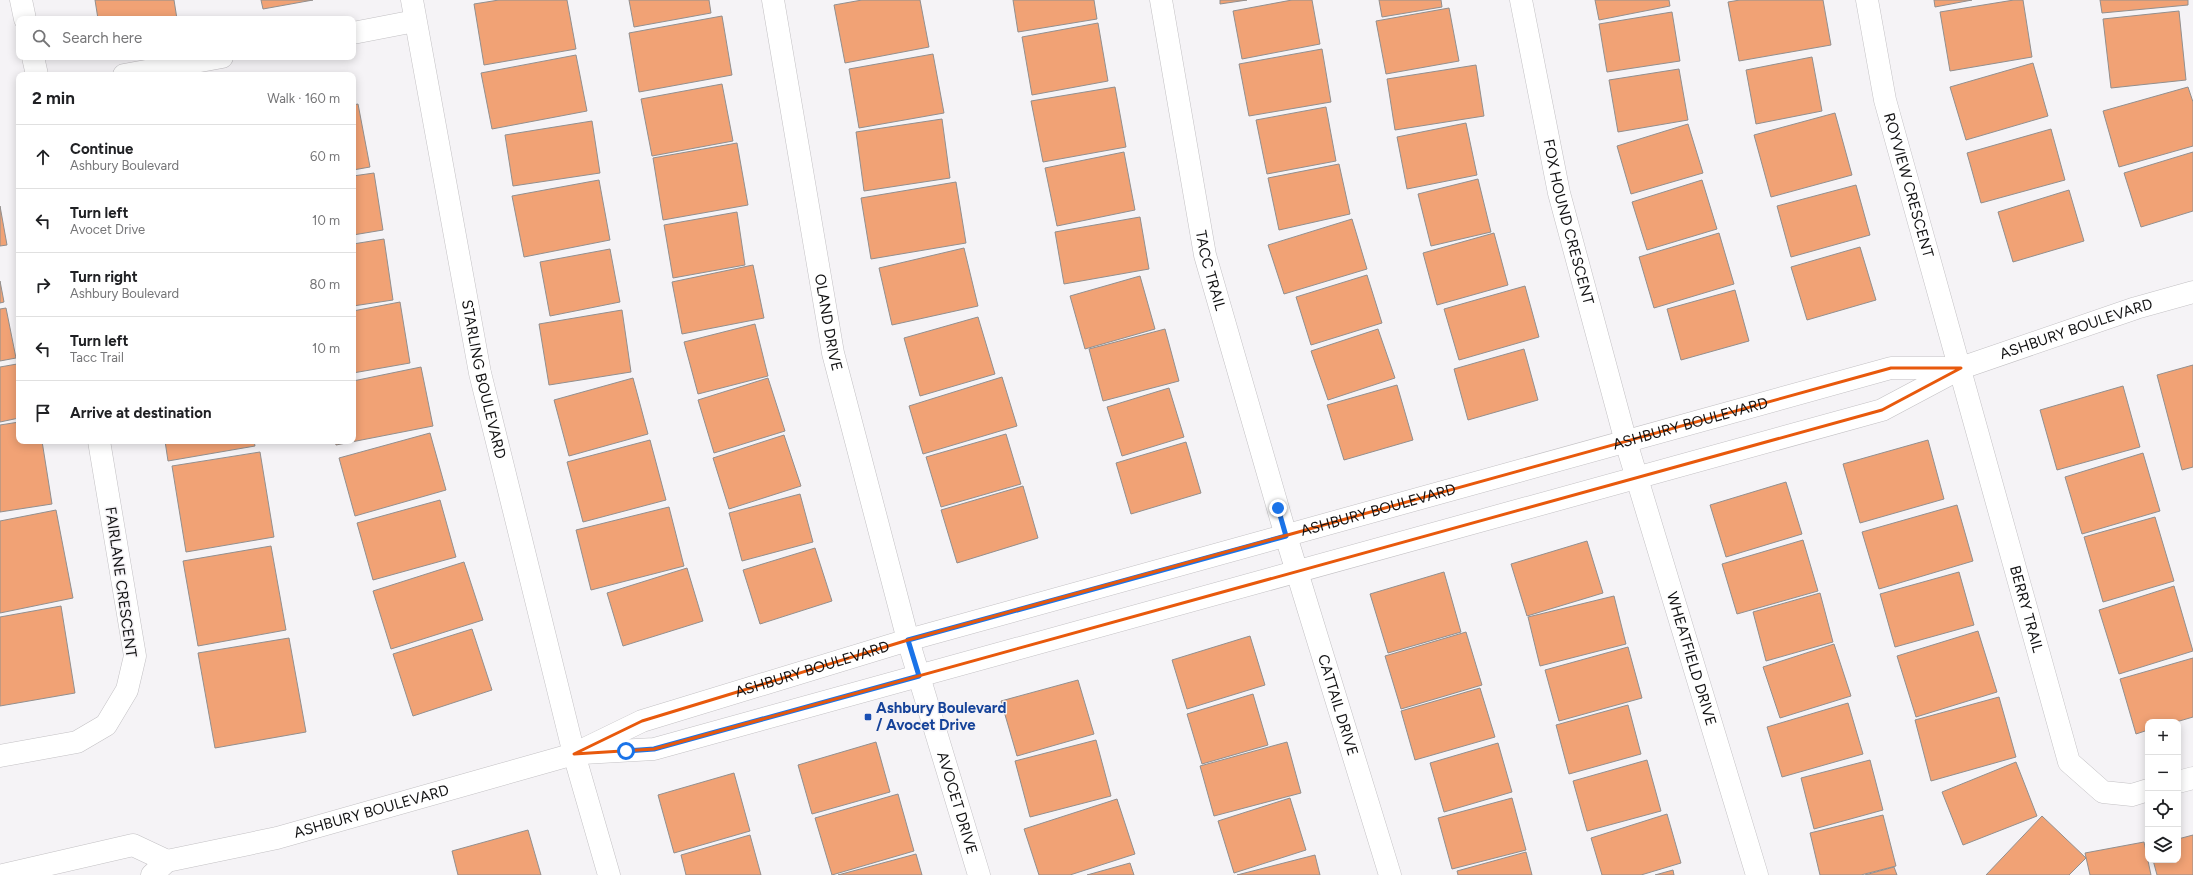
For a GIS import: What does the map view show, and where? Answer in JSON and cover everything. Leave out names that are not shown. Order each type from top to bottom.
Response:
[{"type":"street","points":[[21,0],[24,16]]},
{"type":"street","name":"STARLING BOULEVARD","points":[[412,0],[480,373],[574,754],[609,875]]},
{"type":"street","name":"OLAND DRIVE","points":[[773,0],[833,353],[908,640]]},
{"type":"street","name":"TACC TRAIL","points":[[1161,0],[1205,255],[1286,536]]},
{"type":"street","name":"FOX HOUND CRESCENT","points":[[1521,0],[1560,193],[1626,442]]},
{"type":"street","name":"ROYVIEW CRESCENT","points":[[1868,0],[1884,100],[1961,368]]},
{"type":"street","points":[[356,32],[415,21]]},
{"type":"street","points":[[34,60],[36,72]]},
{"type":"street","points":[[140,72],[206,60]]},
{"type":"street","name":"ASHBURY BOULEVARD","points":[[574,754],[654,749],[1882,410],[1961,368],[2136,308],[2193,292]]},
{"type":"street","name":"ASHBURY BOULEVARD","points":[[2,875],[133,845],[160,868],[277,838],[574,754],[642,721],[908,640],[1891,368],[1961,368]]},
{"type":"street","name":"BERRY TRAIL","points":[[1961,368],[2069,762],[2103,792],[2132,795],[2145,791]]},
{"type":"street","name":"WHEATFIELD DRIVE","points":[[1626,442],[1757,875]]},
{"type":"street","name":"FAIRLANE CRESCENT","points":[[0,756],[77,742],[106,725],[127,690],[135,656],[100,444]]},
{"type":"street","name":"CATTAIL DRIVE","points":[[1286,536],[1390,875]]},
{"type":"street","name":"AVOCET DRIVE","points":[[908,640],[979,875]]},
{"type":"street","points":[[2181,781],[2193,778]]},
{"type":"highlighted area","points":[[1891,368],[1961,368],[1882,410],[654,749],[574,754],[642,721],[908,640]]},
{"type":"building","points":[[95,0],[174,0],[177,16],[98,16]]},
{"type":"building","points":[[261,0],[313,0],[263,9]]},
{"type":"building","points":[[499,0],[567,0],[576,49],[484,65],[474,4]]},
{"type":"building","points":[[629,0],[709,0],[711,13],[634,27]]},
{"type":"building","points":[[862,0],[920,0],[929,47],[845,63],[834,5]]},
{"type":"building","points":[[1013,0],[1094,0],[1097,19],[1018,32]]},
{"type":"building","points":[[1220,0],[1247,0],[1220,4]]},
{"type":"building","points":[[1292,0],[1312,0],[1320,44],[1242,59],[1233,11]]},
{"type":"building","points":[[1379,0],[1441,0],[1442,7],[1382,17]]},
{"type":"building","points":[[1595,0],[1669,0],[1670,6],[1599,20]]},
{"type":"building","points":[[1740,0],[1823,0],[1831,45],[1739,61],[1728,2]]},
{"type":"building","points":[[1934,0],[1972,0],[1935,7]]},
{"type":"building","points":[[2014,0],[2023,0],[2032,57],[1950,71],[1940,12]]},
{"type":"building","points":[[2100,0],[2188,0],[2188,5],[2102,13]]},
{"type":"building","points":[[1449,8],[1459,61],[1386,74],[1376,21]]},
{"type":"building","points":[[2179,11],[2186,80],[2111,88],[2103,19]]},
{"type":"building","points":[[1672,12],[1680,61],[1607,72],[1599,24]]},
{"type":"building","points":[[722,16],[732,75],[639,92],[629,33]]},
{"type":"building","points":[[1098,23],[1108,81],[1032,95],[1022,37]]},
{"type":"building","points":[[1322,49],[1331,102],[1249,116],[1239,64]]},
{"type":"building","points":[[933,54],[944,113],[859,128],[849,69]]},
{"type":"building","points":[[576,55],[587,111],[492,129],[481,73]]},
{"type":"building","points":[[1812,57],[1822,111],[1756,124],[1746,70]]},
{"type":"building","points":[[2033,63],[2048,116],[1966,140],[1950,87]]},
{"type":"building","points":[[1476,65],[1484,116],[1395,130],[1387,79]]},
{"type":"building","points":[[1679,69],[1688,120],[1618,132],[1609,80]]},
{"type":"building","points":[[722,84],[733,141],[652,156],[641,99]]},
{"type":"building","points":[[1115,87],[1126,147],[1043,162],[1031,101]]},
{"type":"building","points":[[2188,87],[2193,102],[2193,146],[2119,167],[2103,111]]},
{"type":"building","points":[[356,104],[358,104],[370,167],[356,169]]},
{"type":"building","points":[[1326,107],[1336,161],[1267,174],[1256,120]]},
{"type":"building","points":[[1835,113],[1852,175],[1771,197],[1754,135]]},
{"type":"building","points":[[942,119],[950,178],[864,191],[856,132]]},
{"type":"building","points":[[592,121],[600,173],[513,186],[505,135]]},
{"type":"building","points":[[1466,123],[1477,175],[1407,189],[1397,137]]},
{"type":"building","points":[[1688,124],[1703,173],[1631,194],[1617,146]]},
{"type":"building","points":[[2051,129],[2065,180],[1981,203],[1967,153]]},
{"type":"building","points":[[737,143],[748,205],[663,220],[653,158]]},
{"type":"building","points":[[1124,152],[1135,210],[1057,226],[1045,168]]},
{"type":"building","points":[[2193,152],[2193,211],[2141,227],[2124,173]]},
{"type":"building","points":[[1339,164],[1350,214],[1279,230],[1268,178]]},
{"type":"building","points":[[374,173],[383,230],[356,234],[356,176]]},
{"type":"building","points":[[1478,179],[1491,232],[1431,246],[1418,194]]},
{"type":"building","points":[[599,180],[610,240],[524,257],[512,196]]},
{"type":"building","points":[[1702,180],[1717,229],[1647,250],[1632,202]]},
{"type":"building","points":[[956,182],[966,243],[871,259],[861,198]]},
{"type":"building","points":[[1856,185],[1870,235],[1791,257],[1777,206]]},
{"type":"building","points":[[2069,190],[2084,241],[2013,262],[1998,212]]},
{"type":"building","points":[[0,206],[7,245],[0,246]]},
{"type":"building","points":[[737,212],[745,265],[673,278],[664,225]]},
{"type":"building","points":[[1140,217],[1149,269],[1064,284],[1055,232]]},
{"type":"building","points":[[1352,219],[1367,269],[1284,294],[1268,245]]},
{"type":"building","points":[[1494,233],[1508,285],[1437,305],[1423,253]]},
{"type":"building","points":[[1719,233],[1734,284],[1654,308],[1639,257]]},
{"type":"building","points":[[384,239],[393,300],[356,306],[356,244]]},
{"type":"building","points":[[1860,247],[1876,300],[1807,320],[1791,267]]},
{"type":"building","points":[[964,248],[978,306],[892,325],[879,268]]},
{"type":"building","points":[[610,249],[620,302],[550,316],[540,262]]},
{"type":"building","points":[[753,265],[764,318],[682,334],[672,282]]},
{"type":"building","points":[[1367,275],[1382,323],[1311,345],[1296,297]]},
{"type":"building","points":[[1140,276],[1155,329],[1085,349],[1070,296]]},
{"type":"building","points":[[0,281],[4,302],[0,303]]},
{"type":"building","points":[[1525,286],[1539,337],[1459,360],[1444,309]]},
{"type":"building","points":[[1735,290],[1749,341],[1681,360],[1667,309]]},
{"type":"building","points":[[400,302],[410,363],[356,372],[356,310]]},
{"type":"building","points":[[6,308],[16,358],[0,361],[0,309]]},
{"type":"building","points":[[622,310],[631,372],[549,385],[539,324]]},
{"type":"building","points":[[978,317],[995,374],[920,396],[904,338]]},
{"type":"building","points":[[755,324],[768,376],[698,394],[684,342]]},
{"type":"building","points":[[1165,329],[1179,381],[1103,401],[1089,349]]},
{"type":"building","points":[[1378,329],[1395,378],[1328,400],[1311,351]]},
{"type":"building","points":[[1524,349],[1538,400],[1468,420],[1454,369]]},
{"type":"building","points":[[16,364],[16,419],[0,422],[0,367]]},
{"type":"building","points":[[2193,365],[2193,467],[2182,470],[2157,375]]},
{"type":"building","points":[[421,367],[433,426],[356,441],[356,380]]},
{"type":"building","points":[[1002,377],[1017,426],[923,454],[909,406]]},
{"type":"building","points":[[633,378],[648,434],[569,456],[554,400]]},
{"type":"building","points":[[768,378],[785,431],[714,453],[698,400]]},
{"type":"building","points":[[1397,385],[1413,440],[1344,460],[1327,405]]},
{"type":"building","points":[[2123,386],[2140,447],[2057,470],[2040,410]]},
{"type":"building","points":[[1169,388],[1184,437],[1122,456],[1107,407]]},
{"type":"building","points":[[16,422],[16,444],[42,444],[52,504],[0,512],[0,425]]},
{"type":"building","points":[[430,433],[446,490],[355,516],[339,458]]},
{"type":"building","points":[[1006,434],[1021,484],[941,507],[926,457]]},
{"type":"building","points":[[784,435],[801,486],[729,509],[713,458]]},
{"type":"building","points":[[650,440],[666,500],[583,522],[567,462]]},
{"type":"building","points":[[1928,440],[1944,499],[1860,523],[1843,464]]},
{"type":"building","points":[[1186,442],[1201,493],[1131,514],[1116,463]]},
{"type":"building","points":[[165,444],[255,444],[255,446],[168,461]]},
{"type":"building","points":[[260,452],[274,537],[186,552],[172,466]]},
{"type":"building","points":[[2143,453],[2160,511],[2082,534],[2065,477]]},
{"type":"building","points":[[1786,482],[1802,534],[1726,557],[1710,505]]},
{"type":"building","points":[[1023,486],[1038,538],[957,563],[941,510]]},
{"type":"building","points":[[800,494],[813,542],[742,561],[729,513]]},
{"type":"building","points":[[440,500],[456,557],[373,580],[357,523]]},
{"type":"building","points":[[1957,505],[1973,561],[1879,589],[1862,532]]},
{"type":"building","points":[[669,507],[684,566],[591,590],[576,530]]},
{"type":"building","points":[[56,510],[73,598],[0,613],[0,521]]},
{"type":"building","points":[[2155,517],[2174,581],[2103,602],[2084,537]]},
{"type":"building","points":[[1803,540],[1818,591],[1737,614],[1722,564]]},
{"type":"building","points":[[1587,541],[1603,593],[1527,616],[1511,564]]},
{"type":"building","points":[[271,546],[286,630],[198,646],[183,561]]},
{"type":"building","points":[[815,548],[832,601],[760,624],[743,570]]},
{"type":"building","points":[[464,562],[483,620],[391,649],[373,591]]},
{"type":"building","points":[[687,568],[703,621],[623,646],[607,593]]},
{"type":"building","points":[[1444,572],[1461,632],[1388,653],[1370,594]]},
{"type":"building","points":[[1959,572],[1974,625],[1895,647],[1880,594]]},
{"type":"building","points":[[2174,586],[2193,651],[2119,674],[2099,610]]},
{"type":"building","points":[[1820,593],[1833,642],[1766,661],[1753,612]]},
{"type":"building","points":[[1614,596],[1626,644],[1540,666],[1528,617]]},
{"type":"building","points":[[61,606],[75,693],[0,706],[0,617]]},
{"type":"building","points":[[472,629],[492,690],[413,716],[393,654]]},
{"type":"building","points":[[1978,631],[1997,692],[1916,717],[1897,656]]},
{"type":"building","points":[[1466,632],[1482,685],[1401,709],[1385,656]]},
{"type":"building","points":[[1250,636],[1265,685],[1187,709],[1172,660]]},
{"type":"building","points":[[289,638],[306,732],[215,748],[198,653]]},
{"type":"building","points":[[1834,644],[1851,696],[1780,718],[1763,667]]},
{"type":"building","points":[[1628,647],[1642,698],[1559,721],[1545,670]]},
{"type":"building","points":[[2193,658],[2193,717],[2181,721],[2181,719],[2145,719],[2145,731],[2136,734],[2120,679]]},
{"type":"building","points":[[1078,680],[1094,734],[1017,756],[1001,701]]},
{"type":"building","points":[[1480,688],[1495,737],[1415,760],[1401,711]]},
{"type":"building","points":[[1253,694],[1268,745],[1202,764],[1187,714]]},
{"type":"building","points":[[1999,697],[2016,757],[1931,781],[1915,720]]},
{"type":"building","points":[[1848,703],[1863,754],[1782,777],[1767,727]]},
{"type":"building","points":[[1628,705],[1641,754],[1569,774],[1556,725]]},
{"type":"building","points":[[1096,740],[1111,796],[1030,817],[1015,761]]},
{"type":"building","points":[[876,742],[890,792],[812,814],[798,765]]},
{"type":"building","points":[[1287,742],[1301,793],[1214,816],[1200,766]]},
{"type":"building","points":[[1498,743],[1512,792],[1444,812],[1430,763]]},
{"type":"building","points":[[1647,760],[1661,811],[1587,831],[1573,781]]},
{"type":"building","points":[[1870,760],[1883,810],[1814,829],[1801,778]]},
{"type":"building","points":[[2016,762],[2037,816],[1963,845],[1942,792]]},
{"type":"building","points":[[734,773],[750,831],[674,853],[658,795]]},
{"type":"building","points":[[898,794],[914,851],[832,875],[815,818]]},
{"type":"building","points":[[1290,798],[1306,850],[1234,873],[1218,821]]},
{"type":"building","points":[[1512,798],[1526,850],[1452,869],[1438,818]]},
{"type":"building","points":[[1117,799],[1135,854],[1070,875],[1039,875],[1024,829]]},
{"type":"building","points":[[1667,814],[1681,863],[1641,875],[1602,875],[1591,838]]},
{"type":"building","points":[[1883,815],[1896,866],[1861,875],[1820,875],[1810,833]]},
{"type":"building","points":[[2042,816],[2086,858],[2069,875],[1986,875]]},
{"type":"building","points":[[528,830],[541,875],[458,875],[452,851]]},
{"type":"building","points":[[750,835],[761,875],[686,875],[681,855]]},
{"type":"building","points":[[2193,835],[2193,875],[2157,875],[2154,863],[2181,863],[2181,838]]},
{"type":"building","points":[[2144,842],[2145,863],[2148,863],[2151,875],[2090,875],[2085,853]]},
{"type":"building","points":[[1526,852],[1532,875],[1458,875],[1457,871]]},
{"type":"building","points":[[916,854],[922,875],[838,875]]},
{"type":"building","points":[[1315,855],[1320,875],[1237,875]]},
{"type":"building","points":[[1130,863],[1134,875],[1087,875]]},
{"type":"building","points":[[1894,867],[1897,875],[1865,875]]},
{"type":"building","points":[[1673,870],[1674,875],[1655,875]]},
{"type":"place","name":"Ashbury Boulevard / Avocet Drive","points":[[868,717]]},
{"type":"route","points":[[626,751],[654,749],[919,676],[908,640],[1286,536],[1278,508]]}]
